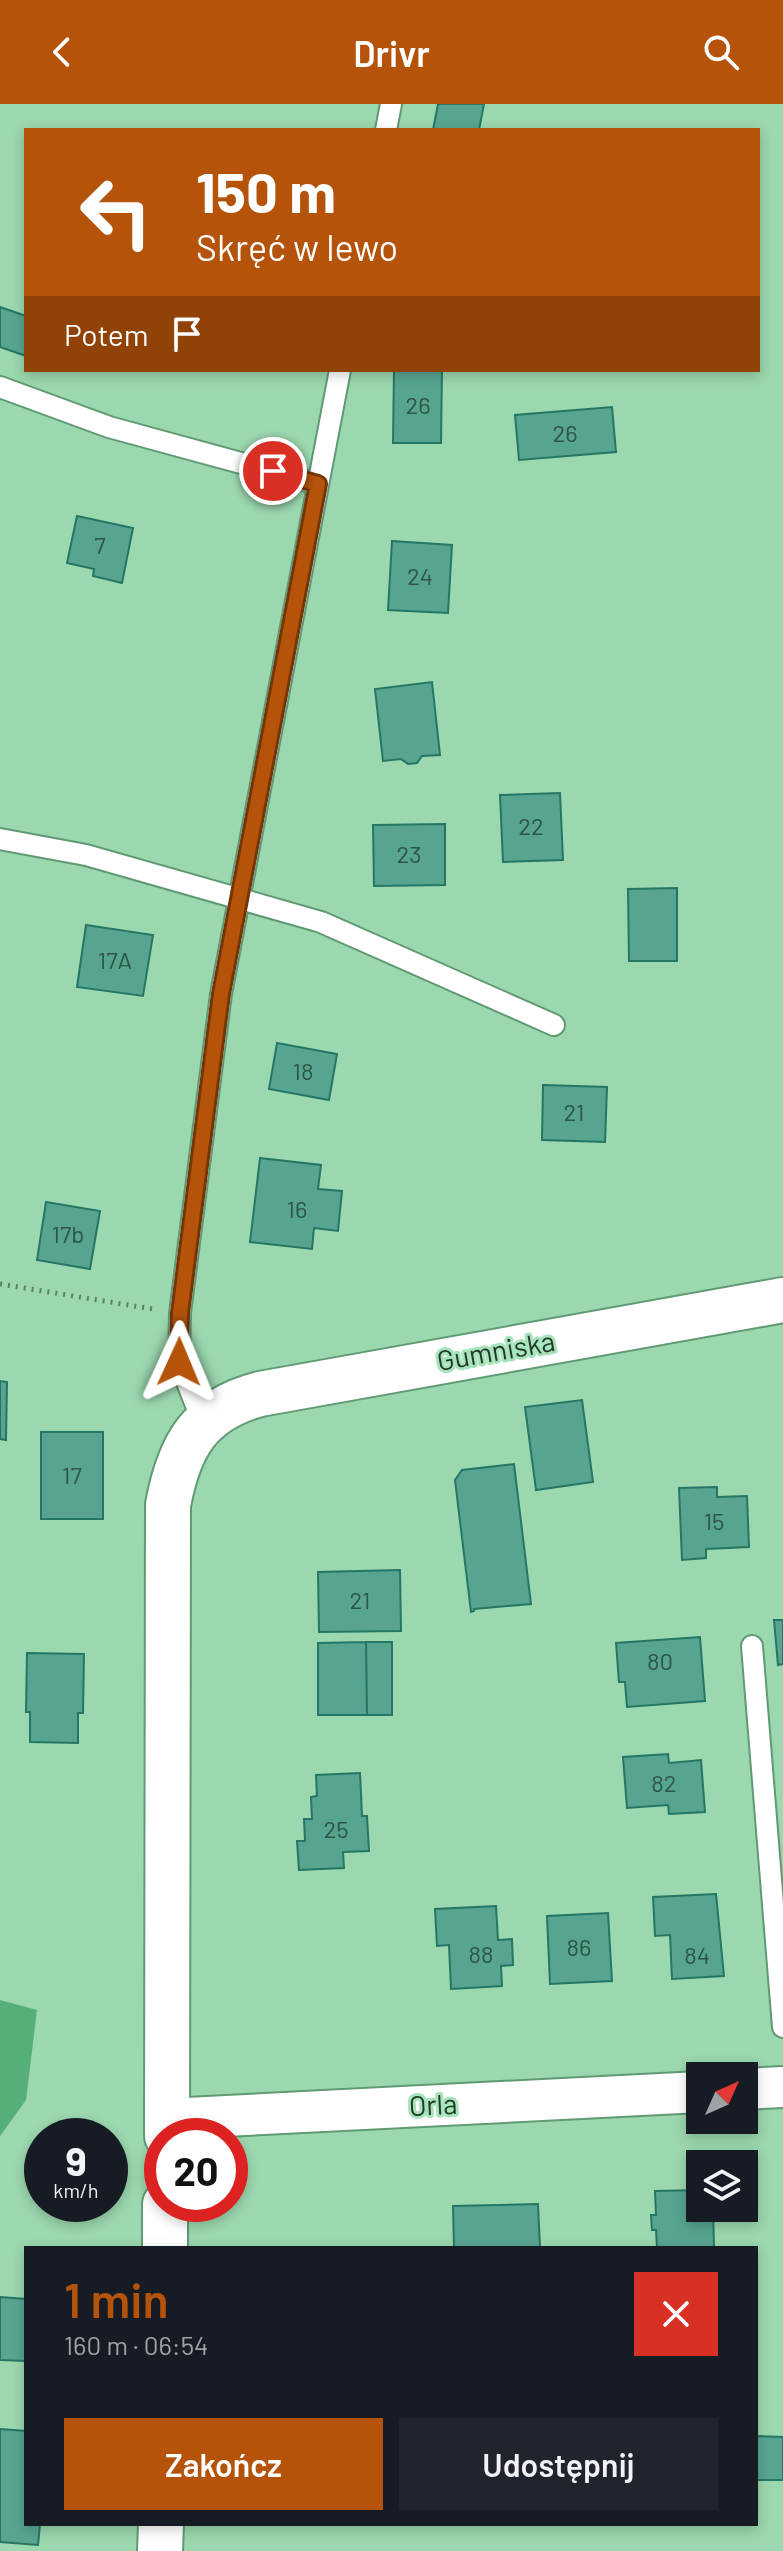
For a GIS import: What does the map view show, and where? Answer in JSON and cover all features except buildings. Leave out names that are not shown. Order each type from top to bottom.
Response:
[{"type":"street","name":"Gumniska","points":[[208,1419],[227,1405],[260,1394],[783,1300]]},
{"type":"street","points":[[167,2118],[168,1505],[183,1451],[208,1419]]},
{"type":"street","points":[[758,2088],[783,2087]]},
{"type":"street","name":"Orla","points":[[248,2122],[686,2093]]},
{"type":"street","points":[[165,2222],[165,2246]]},
{"type":"street","points":[[160,2551],[161,2526]]},
{"type":"lane","points":[[386,128],[391,104]]},
{"type":"lane","points":[[208,1419],[179,1362],[180,1313],[221,994],[340,372]]},
{"type":"lane","points":[[0,387],[109,427],[318,484]]},
{"type":"lane","points":[[0,839],[86,855],[321,922],[554,1025]]},
{"type":"lane","points":[[752,1646],[783,2027]]},
{"type":"path","points":[[0,1284],[180,1313]]},
{"type":"green space","points":[[0,2000],[37,2010],[26,2100],[0,2136]]},
{"type":"route","points":[[179,1362],[180,1313],[221,994],[318,484],[273,471]]}]
